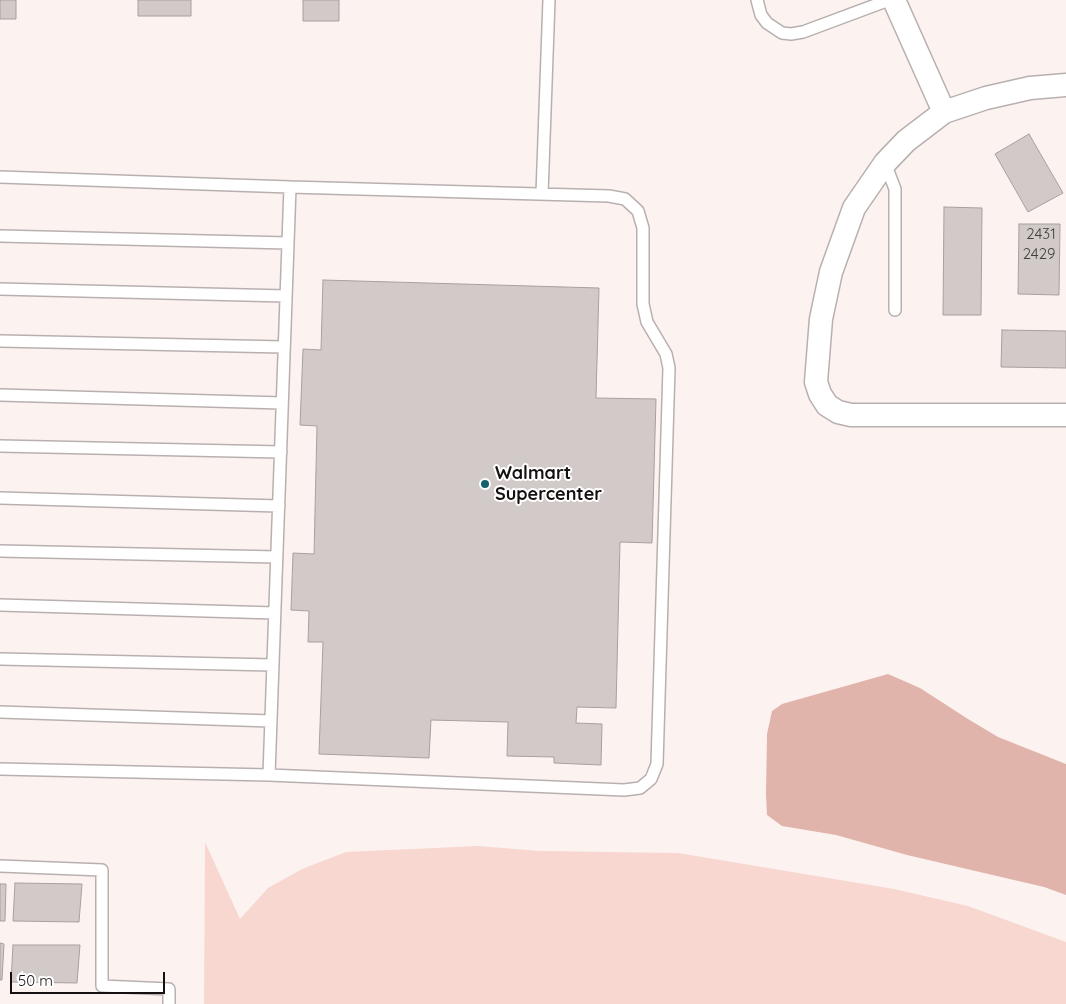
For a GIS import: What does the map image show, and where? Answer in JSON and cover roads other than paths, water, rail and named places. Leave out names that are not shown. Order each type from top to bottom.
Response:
[{"type":"street","points":[[894,0],[944,112]]},
{"type":"street","points":[[1066,85],[1030,88],[986,98],[944,112],[906,141],[885,163],[854,208],[831,272],[821,319],[816,382],[820,394],[827,405],[838,412],[851,415],[1066,415]]},
{"type":"lane","points":[[542,194],[549,0]]},
{"type":"lane","points":[[757,0],[761,15],[767,23],[782,33],[791,34],[803,32],[889,0]]},
{"type":"lane","points":[[885,163],[895,189],[895,310]]},
{"type":"lane","points":[[0,177],[609,196],[624,199],[638,211],[643,228],[643,304],[647,322],[666,354],[669,368],[657,764],[651,779],[640,788],[624,790],[269,775],[0,768]]},
{"type":"lane","points":[[269,775],[290,187]]},
{"type":"lane","points":[[0,236],[288,243]]},
{"type":"lane","points":[[0,289],[286,296]]},
{"type":"lane","points":[[0,341],[284,347]]},
{"type":"lane","points":[[0,395],[282,403]]},
{"type":"lane","points":[[0,446],[281,452]]},
{"type":"lane","points":[[0,498],[279,506]]},
{"type":"lane","points":[[0,552],[277,557]]},
{"type":"lane","points":[[0,605],[275,613]]},
{"type":"lane","points":[[0,659],[273,665]]},
{"type":"lane","points":[[0,712],[271,721]]},
{"type":"lane","points":[[0,866],[102,870],[102,986],[169,989],[169,1004]]},
{"type":"place","name":"Walmart Supercenter","points":[[485,484]]}]
